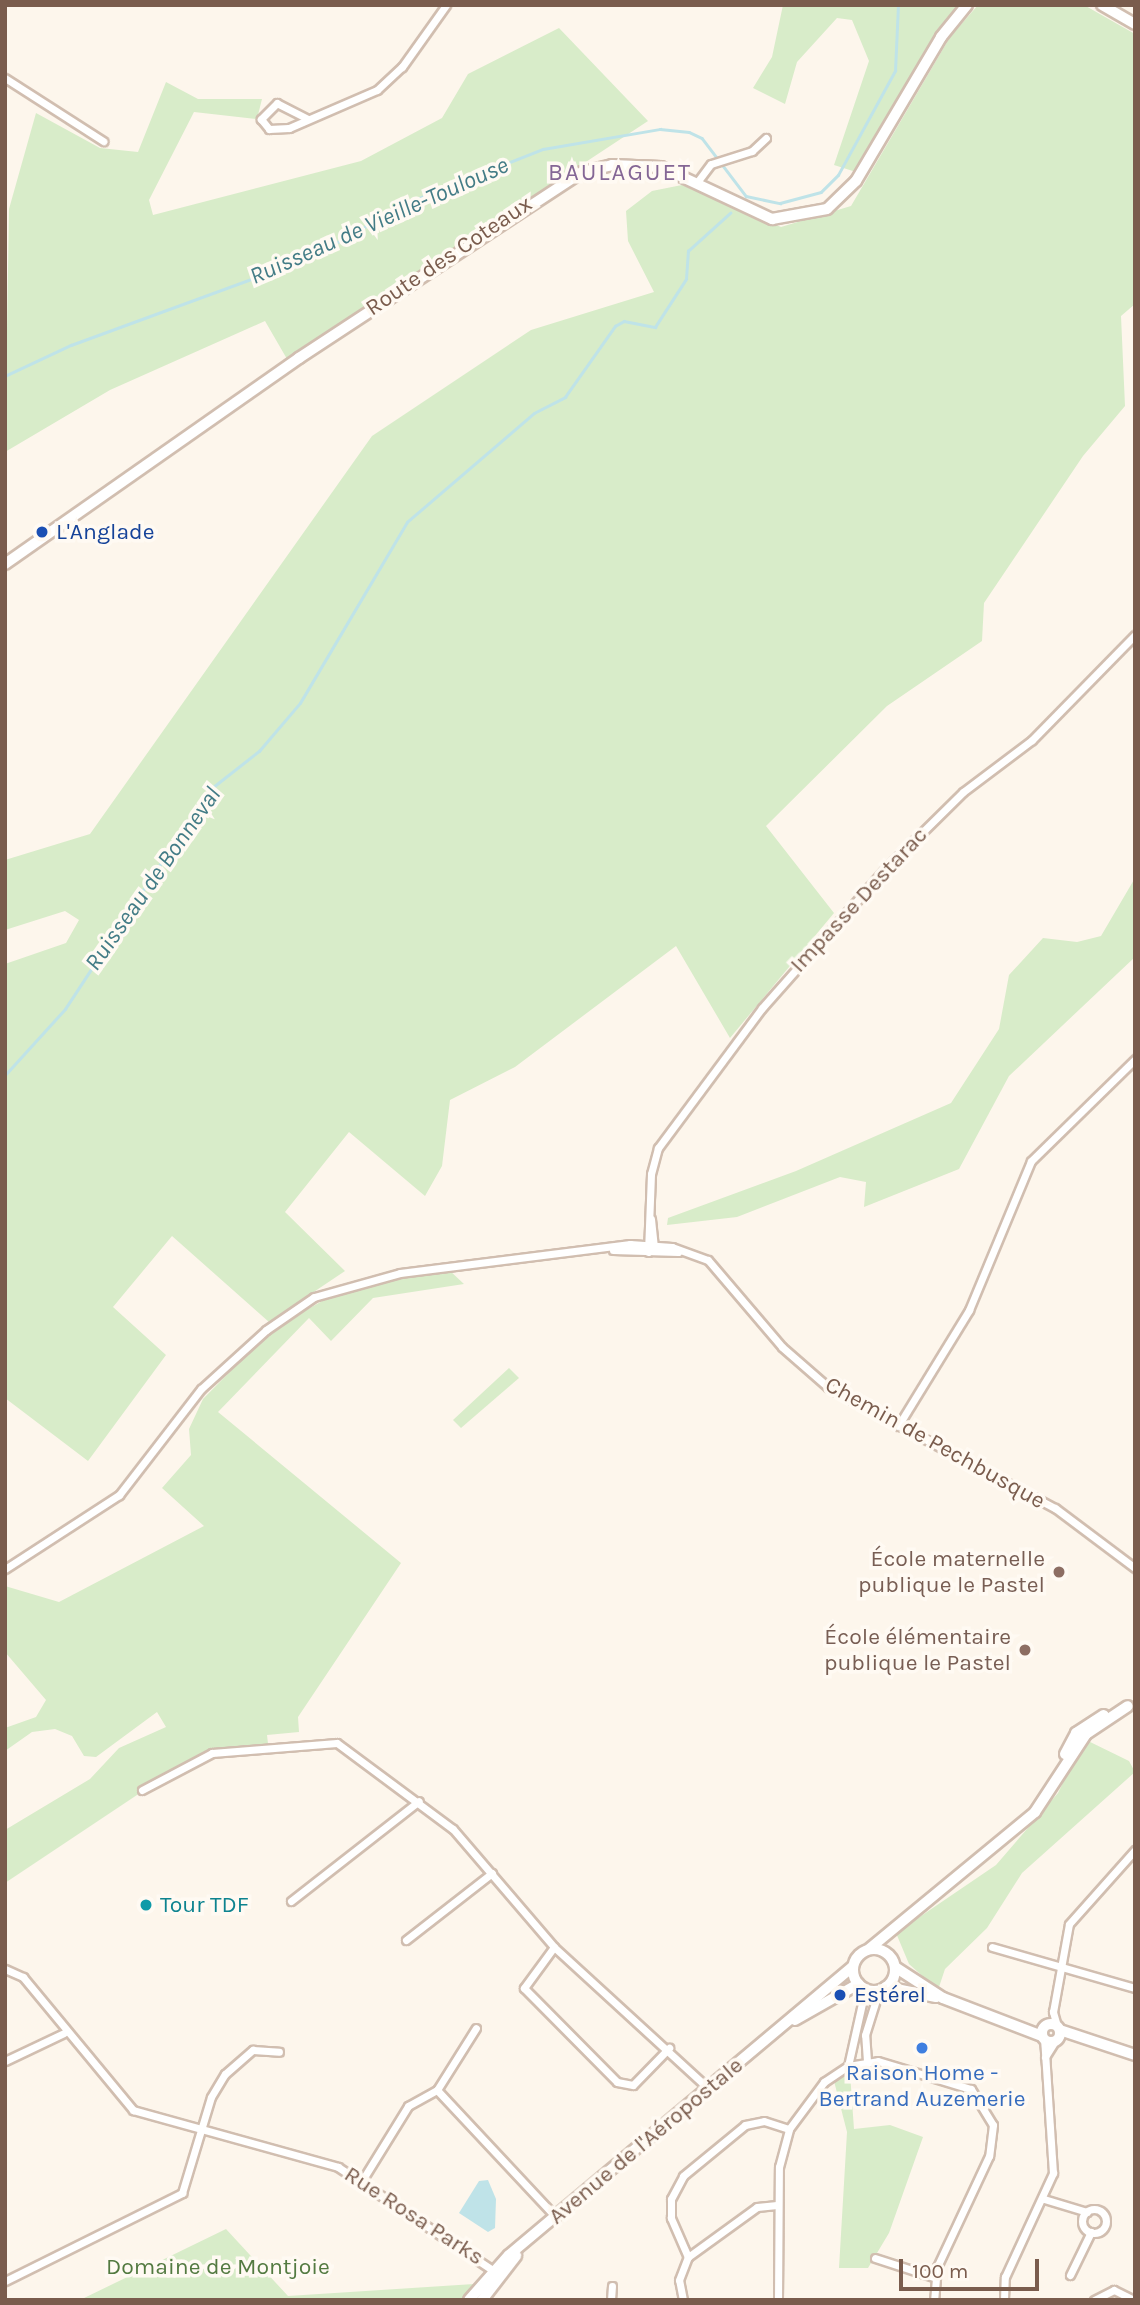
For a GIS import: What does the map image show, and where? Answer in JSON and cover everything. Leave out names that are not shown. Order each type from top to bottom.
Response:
[{"type":"street","points":[[307,119],[277,103],[261,120],[278,130],[307,119],[377,90],[402,67],[446,5]]},
{"type":"street","name":"Route des Coteaux","points":[[5,564],[553,186],[591,169],[627,164],[698,181],[765,218],[808,217],[827,209],[856,181],[934,47],[967,5]]},
{"type":"street","points":[[1102,5],[1135,24]]},
{"type":"street","points":[[5,78],[103,141]]},
{"type":"street","points":[[698,181],[711,164],[752,151],[766,138]]},
{"type":"street","name":"Impasse Destarac","points":[[647,1248],[658,1148],[797,965],[954,801],[1032,740],[1135,635]]},
{"type":"street","points":[[898,1426],[969,1310],[1031,1161],[1135,1059]]},
{"type":"street","name":"Impasse Destarac","points":[[650,1211],[657,1244]]},
{"type":"street","points":[[647,1248],[657,1244]]},
{"type":"street","name":"Chemin de Pechbusque","points":[[657,1244],[685,1252],[718,1267],[809,1372],[898,1426],[1055,1508],[1135,1568]]},
{"type":"street","name":"Chemin de Pechbusque","points":[[5,1569],[120,1495],[201,1389],[266,1330],[314,1297],[400,1273],[601,1249],[647,1248],[685,1252]]},
{"type":"street","points":[[848,2066],[862,1987],[853,1966],[892,1928],[1035,1812],[1076,1733],[1131,1705]]},
{"type":"street","points":[[142,1790],[212,1753],[327,1742],[346,1748],[419,1801],[492,1873],[554,1947],[669,2049],[709,2089]]},
{"type":"street","points":[[291,1901],[419,1801]]},
{"type":"street","points":[[1004,2300],[1005,2277],[1044,2199],[1054,2152],[1045,2057],[1051,2033],[1059,1968],[1076,1912],[1135,1850]]},
{"type":"street","points":[[405,1940],[492,1873]]},
{"type":"street","points":[[892,1928],[888,1954],[895,1967],[943,1998]]},
{"type":"street","points":[[554,1947],[524,1988],[617,2082],[633,2085],[669,2049]]},
{"type":"street","points":[[992,1947],[1135,1988]]},
{"type":"street","points":[[869,1949],[888,1954]]},
{"type":"street","name":"Avenue de l'Aéropostale","points":[[469,2300],[556,2217],[853,1966]]},
{"type":"street","points":[[867,2061],[865,2035],[895,1967]]},
{"type":"street","name":"Rue Rosa Parks","points":[[5,1969],[23,1977],[64,2033],[133,2109],[304,2153],[363,2179],[498,2274]]},
{"type":"street","points":[[862,1987],[943,1998],[1024,2026],[1135,2055]]},
{"type":"street","name":"Avenue de l'Aéropostale","points":[[771,2034],[862,1987]]},
{"type":"street","points":[[363,2179],[408,2106],[437,2090],[476,2028]]},
{"type":"street","points":[[5,2061],[64,2033]]},
{"type":"street","points":[[5,2281],[182,2193],[211,2097],[233,2065],[253,2050],[279,2052]]},
{"type":"street","points":[[778,2300],[777,2205],[789,2129],[824,2082],[848,2066],[867,2061],[962,2084],[990,2115],[989,2156],[934,2277],[934,2300]]},
{"type":"street","points":[[437,2090],[556,2217]]},
{"type":"street","points":[[688,2257],[671,2218],[671,2199],[683,2176],[745,2125],[764,2121],[789,2129]]},
{"type":"street","points":[[1044,2199],[1087,2212],[1098,2210],[1105,2218],[1100,2231],[1091,2232],[1083,2225],[1087,2212]]},
{"type":"street","points":[[683,2300],[680,2280],[688,2257],[757,2207],[777,2205]]},
{"type":"street","points":[[1070,2274],[1091,2232]]},
{"type":"street","points":[[875,2258],[934,2277]]},
{"type":"street","name":"Avenue de l'Aéropostale","points":[[482,2300],[498,2274]]},
{"type":"street","points":[[611,2300],[612,2286]]},
{"type":"street","points":[[1094,2300],[1114,2290],[1134,2300]]},
{"type":"green space","points":[[783,5],[957,5],[856,172],[834,165],[869,61],[852,20],[837,18],[797,62],[785,104],[753,88],[772,57]]},
{"type":"green space","points":[[978,5],[1084,5],[1135,34],[1135,304],[1121,316],[1125,406],[1083,456],[984,603],[982,641],[887,706],[766,826],[834,913],[730,1038],[676,946],[515,1067],[450,1100],[442,1166],[425,1196],[349,1132],[285,1212],[345,1271],[269,1322],[172,1236],[113,1307],[166,1355],[88,1461],[5,1398],[5,964],[66,943],[79,920],[65,911],[5,930],[5,860],[90,834],[372,436],[531,330],[654,292],[628,241],[626,211],[652,191],[682,185],[781,227],[851,206],[950,37]]},
{"type":"green space","points":[[559,28],[648,121],[287,359],[265,321],[110,390],[5,452],[9,209],[36,113],[100,148],[138,152],[166,82],[198,99],[262,99],[257,119],[194,112],[149,200],[153,215],[361,161],[442,118],[468,74]]},
{"type":"green space","points":[[1135,878],[1135,957],[1009,1076],[959,1169],[864,1207],[866,1182],[840,1177],[737,1217],[667,1225],[668,1218],[796,1171],[951,1103],[999,1029],[1009,975],[1043,938],[1077,942],[1101,936]]},
{"type":"green space","points":[[449,1270],[464,1284],[373,1298],[331,1341],[309,1318],[218,1412],[401,1563],[298,1717],[299,1732],[267,1735],[269,1752],[212,1755],[202,1766],[170,1773],[5,1883],[5,1830],[90,1779],[119,1748],[166,1727],[157,1712],[96,1757],[84,1756],[72,1736],[55,1729],[32,1732],[5,1751],[5,1728],[36,1717],[46,1700],[5,1652],[5,1586],[59,1602],[204,1526],[162,1488],[191,1455],[189,1429],[203,1399],[271,1330],[324,1300],[352,1287]]},
{"type":"green space","points":[[509,1368],[519,1378],[461,1428],[453,1420]]},
{"type":"green space","points":[[1084,1739],[1129,1761],[1135,1772],[1022,1873],[987,1928],[945,1969],[938,1990],[909,1964],[896,1933],[996,1865],[1058,1793]]},
{"type":"green space","points":[[850,2073],[854,2129],[890,2125],[923,2137],[889,2233],[868,2268],[839,2268],[847,2132],[834,2081]]},
{"type":"green space","name":"Domaine de Montjoie","points":[[226,2229],[288,2296],[474,2284],[462,2300],[80,2300]]},
{"type":"water","points":[[488,2180],[496,2199],[495,2228],[488,2232],[459,2213],[479,2181]]},
{"type":"waterway","name":"Ruisseau de Vieille-Toulouse","points":[[5,376],[71,345],[309,258],[407,203],[543,149],[660,129],[689,132],[702,138],[746,196],[780,203],[821,192],[838,175],[895,71],[898,5]]},
{"type":"waterway","name":"Ruisseau de Bonneval","points":[[5,1075],[65,1009],[208,791],[259,751],[300,703],[407,522],[534,413],[565,397],[615,326],[624,321],[655,327],[686,279],[688,251],[730,213]]},
{"type":"place","name":"L'Anglade","points":[[42,532]]},
{"type":"place","name":"École maternelle publique le Pastel","points":[[1059,1572]]},
{"type":"place","name":"École élémentaire publique le Pastel","points":[[1025,1650]]},
{"type":"place","name":"Tour TDF","points":[[146,1905]]},
{"type":"place","name":"Estérel","points":[[840,1995]]},
{"type":"place","name":"Raison Home - Bertrand Auzemerie","points":[[922,2048]]},
{"type":"district","name":"BAULAGUET","points":[[620,173]]}]
